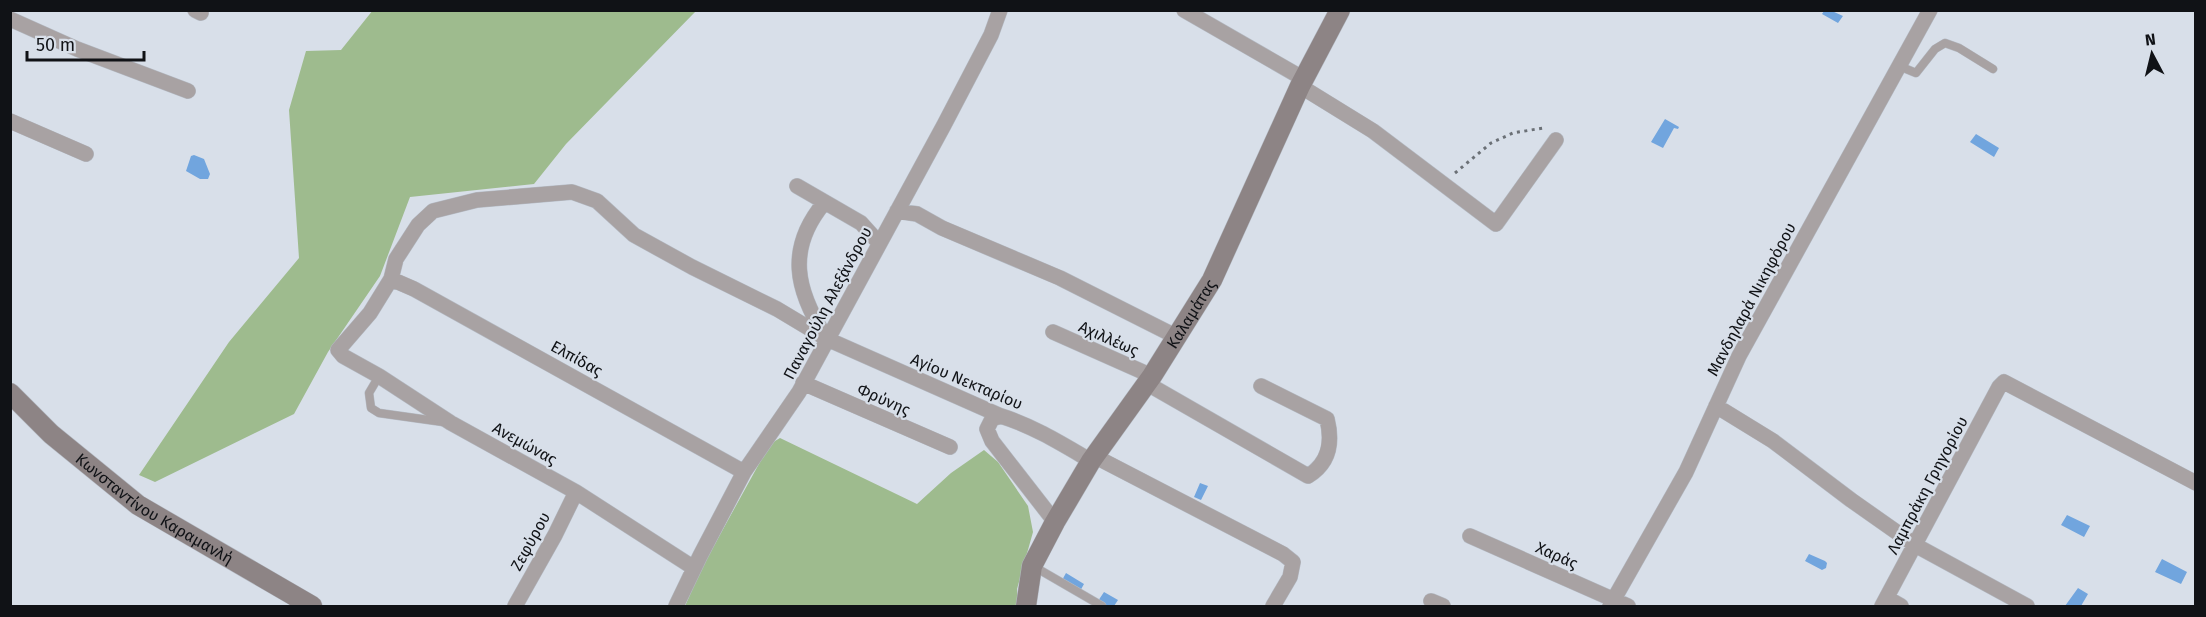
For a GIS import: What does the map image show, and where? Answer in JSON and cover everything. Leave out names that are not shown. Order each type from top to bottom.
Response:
[{"type":"street","name":"Παναγούλη Αλεξάνδρου","points":[[676,606],[744,472],[803,383],[897,211],[992,35],[1000,10]]},
{"type":"street","points":[[1184,10],[1302,83],[1373,131],[1496,224],[1556,140]]},
{"type":"street","name":"Καλαμάτας","points":[[1026,606],[1032,566],[1055,522],[1093,459],[1178,338],[1212,280],[1302,83],[1340,10]]},
{"type":"street","name":"Μανδηλαρά Νικηφόρου","points":[[1612,603],[1686,472],[1739,356],[1930,10]]},
{"type":"street","points":[[10,19],[77,49],[188,91]]},
{"type":"street","points":[[10,121],[86,154]]},
{"type":"street","points":[[796,186],[861,224],[879,243]]},
{"type":"street","name":"Αγίου Νεκταρίου","points":[[338,350],[370,313],[391,279],[396,259],[418,225],[433,211],[477,200],[572,192],[597,201],[634,235],[777,309],[827,339],[1000,416],[1017,421],[1283,554],[1293,562],[1290,577],[1273,606]]},
{"type":"street","points":[[824,203],[811,219],[799,256],[800,283],[803,293],[810,312],[827,339]]},
{"type":"street","points":[[897,211],[917,214],[942,228],[1060,278],[1178,338]]},
{"type":"street","name":"Ελπίδας","points":[[391,279],[425,294],[744,472]]},
{"type":"street","name":"Αχιλλέως","points":[[1053,332],[1149,380],[1245,442],[1308,476],[1320,469],[1328,453],[1331,433],[1327,419],[1261,386]]},
{"type":"street","name":"Ανεμώνας","points":[[338,350],[343,356],[379,376],[451,423],[576,492],[694,568]]},
{"type":"street","name":"Λαμπράκη Γρηγορίου","points":[[1884,602],[1999,387],[2004,382],[2196,483]]},
{"type":"street","name":"Φρύνης","points":[[803,383],[950,447]]},
{"type":"street","name":"Κωνσταντίνου Καραμανλή","points":[[10,393],[51,434],[138,505],[312,606]]},
{"type":"street","points":[[1716,406],[1773,441],[1915,545],[2027,606]]},
{"type":"street","points":[[1000,416],[992,419],[987,429],[992,441],[1055,522]]},
{"type":"street","name":"Ζεφύρου","points":[[515,606],[576,492]]},
{"type":"street","name":"Χαράς","points":[[1470,536],[1612,603],[1628,606]]},
{"type":"street","points":[[1884,602],[1901,606]]},
{"type":"lane","points":[[1899,66],[1916,73],[1935,49],[1945,42],[1993,69]]},
{"type":"lane","points":[[379,376],[369,393],[370,408],[379,413],[451,423]]},
{"type":"lane","points":[[1032,566],[1102,606]]},
{"type":"path","points":[[1441,182],[1463,169],[1491,143],[1513,133],[1543,128],[1556,140]]},
{"type":"green space","points":[[373,10],[696,11],[566,144],[534,184],[410,197],[380,276],[328,352],[294,414],[155,482],[139,475],[229,342],[299,258],[289,110],[306,51],[341,50]]},
{"type":"green space","points":[[780,438],[917,504],[951,473],[984,450],[998,462],[1028,506],[1033,532],[1017,589],[1018,606],[685,606],[701,569],[770,444]]},
{"type":"water","points":[[1824,11],[1832,11],[1843,16],[1838,23],[1822,14]]},
{"type":"water","points":[[1665,119],[1679,127],[1674,128],[1663,148],[1651,142]]},
{"type":"water","points":[[1976,134],[1999,148],[1994,157],[1970,142]]},
{"type":"water","points":[[191,156],[204,159],[210,174],[208,179],[200,179],[186,171]]},
{"type":"water","points":[[1200,483],[1208,486],[1201,500],[1194,497]]},
{"type":"water","points":[[2067,515],[2090,526],[2084,537],[2061,525]]},
{"type":"water","points":[[1809,554],[1825,561],[1826,568],[1822,570],[1805,561]]},
{"type":"water","points":[[2162,559],[2187,572],[2181,584],[2155,572]]},
{"type":"water","points":[[1066,573],[1084,584],[1079,593],[1061,582]]},
{"type":"water","points":[[2078,588],[2088,594],[2081,606],[2065,606]]},
{"type":"water","points":[[1104,592],[1118,600],[1114,606],[1098,601]]}]
